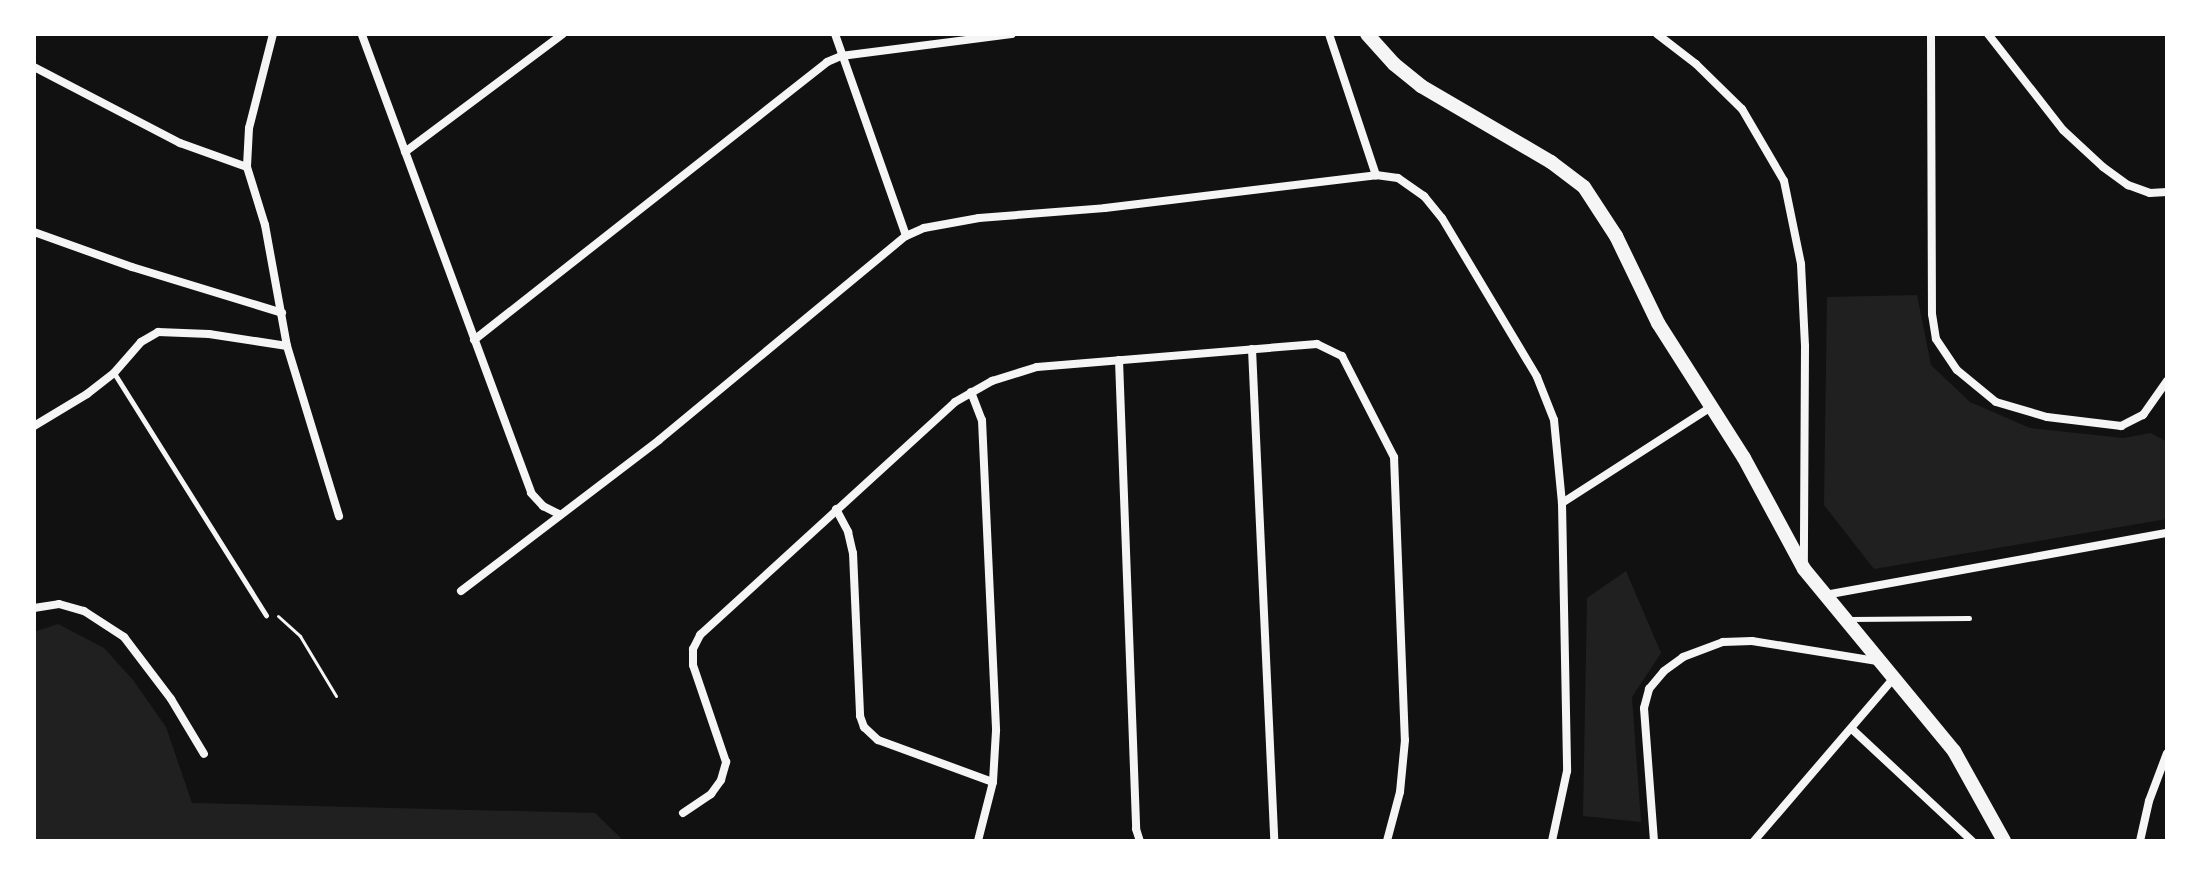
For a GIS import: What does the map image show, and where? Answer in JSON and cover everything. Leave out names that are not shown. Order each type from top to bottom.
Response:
[{"type":"street","points":[[273,34],[249,128],[247,167],[265,225],[287,346],[339,516]]},
{"type":"street","points":[[405,152],[563,34]]},
{"type":"street","points":[[835,34],[906,236]]},
{"type":"street","points":[[474,340],[800,80],[841,56],[1012,34]]},
{"type":"street","points":[[1329,34],[1376,175]]},
{"type":"street","points":[[1367,34],[1394,64],[1421,86],[1551,162],[1584,187],[1616,236],[1658,323],[1744,458],[1804,569],[1822,595],[1954,751],[2004,841]]},
{"type":"street","points":[[1657,34],[1696,64],[1742,109],[1784,181],[1801,264],[1805,346],[1804,569]]},
{"type":"street","points":[[1931,34],[1932,314],[1936,339],[1957,370],[1996,402],[2047,417],[2121,426],[2143,415],[2167,381]]},
{"type":"street","points":[[1988,34],[2063,130],[2103,167],[2128,185],[2150,193],[2167,192]]},
{"type":"street","points":[[362,35],[531,493],[543,506],[559,514]]},
{"type":"street","points":[[34,67],[180,143],[247,167]]},
{"type":"street","points":[[461,591],[659,440],[906,236],[924,228],[979,218],[1105,208],[1376,175],[1398,178],[1424,196],[1482,280],[1537,377],[1554,420],[1562,503],[1567,771],[1552,841]]},
{"type":"street","points":[[34,232],[132,267],[282,313]]},
{"type":"street","points":[[34,426],[114,373],[141,342],[158,332],[209,334],[287,346]]},
{"type":"street","points":[[683,813],[711,794],[721,780],[726,762],[693,665],[696,642],[927,425],[971,392],[1037,367],[1317,344],[1337,351],[1394,457],[1405,740],[1400,792],[1387,841]]},
{"type":"street","points":[[1252,349],[1274,841]]},
{"type":"street","points":[[1119,360],[1136,829],[1140,841]]},
{"type":"street","points":[[971,392],[982,420],[996,731],[993,782],[978,841]]},
{"type":"street","points":[[1562,503],[1711,407]]},
{"type":"street","points":[[836,509],[848,532],[853,553],[860,716],[864,727],[878,740],[993,782]]},
{"type":"street","points":[[1822,595],[2167,533]]},
{"type":"street","points":[[34,608],[59,604],[84,611],[124,637],[171,699],[204,754]]},
{"type":"street","points":[[1654,841],[1644,708],[1649,689],[1664,671],[1693,652],[1723,642],[1752,641],[1877,661]]},
{"type":"street","points":[[1754,841],[1853,730],[1893,679]]},
{"type":"street","points":[[1853,730],[1972,841]]},
{"type":"street","points":[[2140,841],[2149,801],[2167,753]]},
{"type":"lane","points":[[114,373],[266,615]]},
{"type":"lane","points":[[1844,620],[1969,618]]},
{"type":"path","points":[[266,615],[288,621],[336,696]]},
{"type":"shaded area","points":[[1917,295],[1931,365],[1970,402],[2030,428],[2123,438],[2151,433],[2167,442],[2167,519],[1874,569],[1824,505],[1827,297]]},
{"type":"shaded area","points":[[1626,571],[1661,653],[1632,697],[1641,822],[1583,816],[1587,598]]},
{"type":"shaded area","points":[[58,624],[104,648],[133,680],[166,727],[192,803],[595,813],[624,841],[34,841],[34,632]]}]
